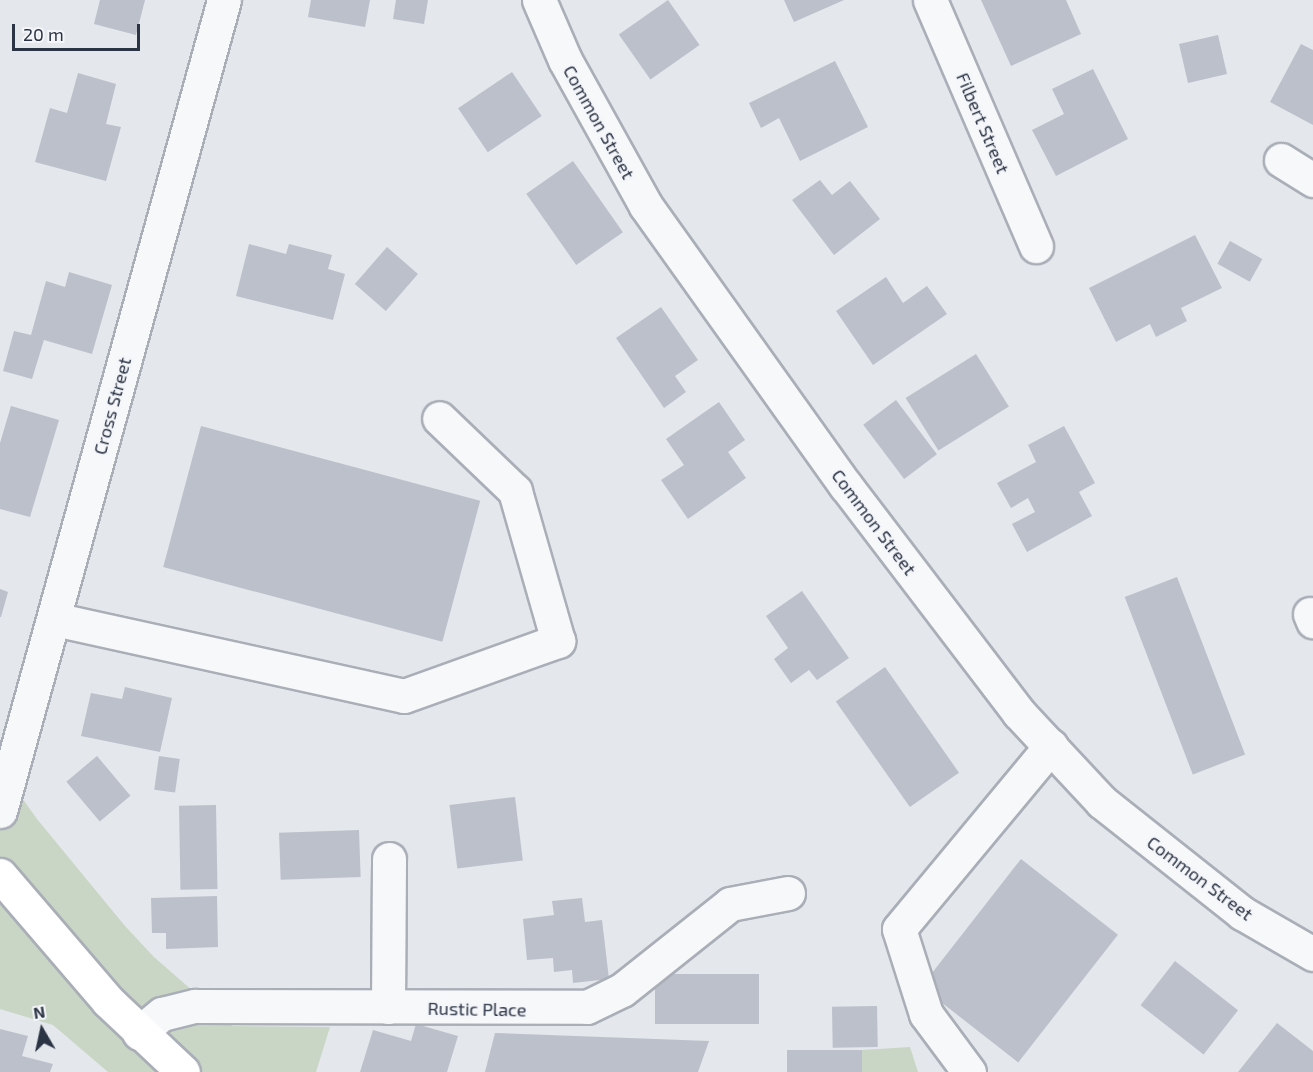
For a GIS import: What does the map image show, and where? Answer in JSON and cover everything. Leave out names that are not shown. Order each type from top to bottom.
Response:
[{"type":"main road","points":[[0,875],[78,968],[139,1033],[183,1072]]},
{"type":"street","name":"Cross Street","points":[[0,811],[224,0]]},
{"type":"street","name":"Common Street","points":[[539,0],[565,60],[646,206],[846,486],[1019,713],[1102,802],[1242,913],[1313,954]]},
{"type":"street","name":"Filbert Street","points":[[930,0],[1035,246]]},
{"type":"street","points":[[1281,160],[1313,180]]},
{"type":"street","points":[[54,619],[404,696],[558,641],[515,491],[439,418]]},
{"type":"street","points":[[969,1072],[926,1014],[899,929],[1051,746]]},
{"type":"street","points":[[388,1007],[389,859]]},
{"type":"street","name":"Rustic Place","points":[[139,1033],[162,1014],[195,1006],[587,1007],[622,990],[730,904],[788,893]]},
{"type":"green space","points":[[0,767],[37,819],[125,926],[154,957],[233,1026],[330,1027],[316,1072],[108,1072],[53,1025],[0,1009]]},
{"type":"green space","points":[[910,1047],[918,1072],[862,1072],[862,1050]]},
{"type":"building","points":[[100,0],[145,0],[136,35],[94,24]]},
{"type":"building","points":[[311,0],[370,0],[365,27],[308,17]]},
{"type":"building","points":[[396,0],[428,0],[424,24],[393,19]]},
{"type":"building","points":[[668,0],[700,45],[650,79],[619,34]]},
{"type":"building","points":[[784,0],[844,0],[794,22]]},
{"type":"building","points":[[981,0],[1066,0],[1081,34],[1011,66]]},
{"type":"building","points":[[1218,35],[1227,74],[1188,83],[1179,44]]},
{"type":"building","points":[[1301,44],[1313,50],[1313,125],[1270,102]]},
{"type":"building","points":[[835,61],[868,127],[800,161],[779,118],[761,128],[749,103]]},
{"type":"building","points":[[1093,69],[1128,139],[1056,176],[1032,130],[1064,114],[1052,89]]},
{"type":"building","points":[[512,72],[542,116],[488,152],[458,108]]},
{"type":"building","points":[[78,73],[116,84],[106,124],[121,127],[106,181],[35,162],[50,108],[67,113]]},
{"type":"building","points":[[573,161],[623,232],[576,265],[526,194]]},
{"type":"building","points":[[820,180],[832,195],[850,181],[880,219],[834,255],[792,200]]},
{"type":"building","points":[[1195,235],[1222,288],[1181,308],[1187,321],[1156,337],[1150,324],[1116,342],[1089,288]]},
{"type":"building","points":[[1230,241],[1262,259],[1250,282],[1217,264]]},
{"type":"building","points":[[249,244],[286,254],[289,244],[332,255],[328,269],[345,274],[333,320],[236,296]]},
{"type":"building","points":[[387,247],[418,274],[386,311],[355,284]]},
{"type":"building","points":[[69,272],[112,285],[92,354],[44,340],[32,379],[3,371],[14,331],[31,335],[46,281],[65,287]]},
{"type":"building","points":[[886,277],[903,303],[927,286],[947,314],[873,365],[836,311]]},
{"type":"building","points":[[661,307],[698,360],[675,376],[686,392],[664,408],[616,338]]},
{"type":"building","points":[[976,354],[1009,407],[938,451],[906,398]]},
{"type":"building","points":[[896,400],[937,454],[904,479],[863,425]]},
{"type":"building","points":[[719,402],[745,440],[728,452],[746,478],[688,519],[661,480],[684,465],[666,439]]},
{"type":"building","points":[[11,406],[59,420],[30,517],[0,509],[0,443]]},
{"type":"building","points":[[201,426],[480,501],[442,642],[163,567]]},
{"type":"building","points":[[1064,426],[1095,483],[1079,492],[1092,516],[1027,552],[1012,524],[1035,512],[1028,498],[1011,508],[997,483],[1036,462],[1028,445]]},
{"type":"building","points":[[1177,577],[1245,754],[1193,774],[1125,597]]},
{"type":"building","points":[[0,589],[8,592],[1,617],[0,617]]},
{"type":"building","points":[[802,591],[849,658],[817,680],[809,670],[791,683],[774,659],[788,648],[766,616]]},
{"type":"building","points":[[885,667],[959,773],[910,807],[836,701]]},
{"type":"building","points":[[125,687],[172,698],[160,752],[81,736],[91,693],[122,699]]},
{"type":"building","points":[[97,756],[130,796],[100,822],[66,782]]},
{"type":"building","points":[[159,756],[180,759],[175,793],[154,790]]},
{"type":"building","points":[[515,797],[523,861],[457,869],[449,805]]},
{"type":"building","points":[[216,805],[217,889],[180,890],[179,806]]},
{"type":"building","points":[[359,830],[361,877],[281,880],[279,833]]},
{"type":"building","points":[[1021,859],[1118,935],[1018,1062],[921,987]]},
{"type":"building","points":[[217,896],[218,947],[166,949],[166,933],[152,933],[151,898]]},
{"type":"building","points":[[582,898],[585,922],[602,920],[609,979],[573,983],[572,970],[554,972],[553,958],[527,960],[523,919],[554,915],[552,901]]},
{"type":"building","points":[[1175,961],[1238,1010],[1204,1054],[1141,1005]]},
{"type":"building","points":[[655,974],[759,974],[759,1024],[655,1024]]},
{"type":"building","points":[[877,1006],[878,1047],[833,1048],[832,1007]]},
{"type":"building","points":[[1277,1023],[1313,1051],[1313,1072],[1238,1072]]},
{"type":"building","points":[[416,1024],[458,1036],[447,1072],[360,1072],[373,1030],[411,1041]]},
{"type":"building","points":[[0,1029],[28,1036],[22,1056],[53,1064],[50,1072],[0,1072]]},
{"type":"building","points":[[495,1033],[709,1041],[698,1072],[485,1072]]},
{"type":"building","points":[[787,1050],[862,1050],[862,1072],[787,1072]]}]
